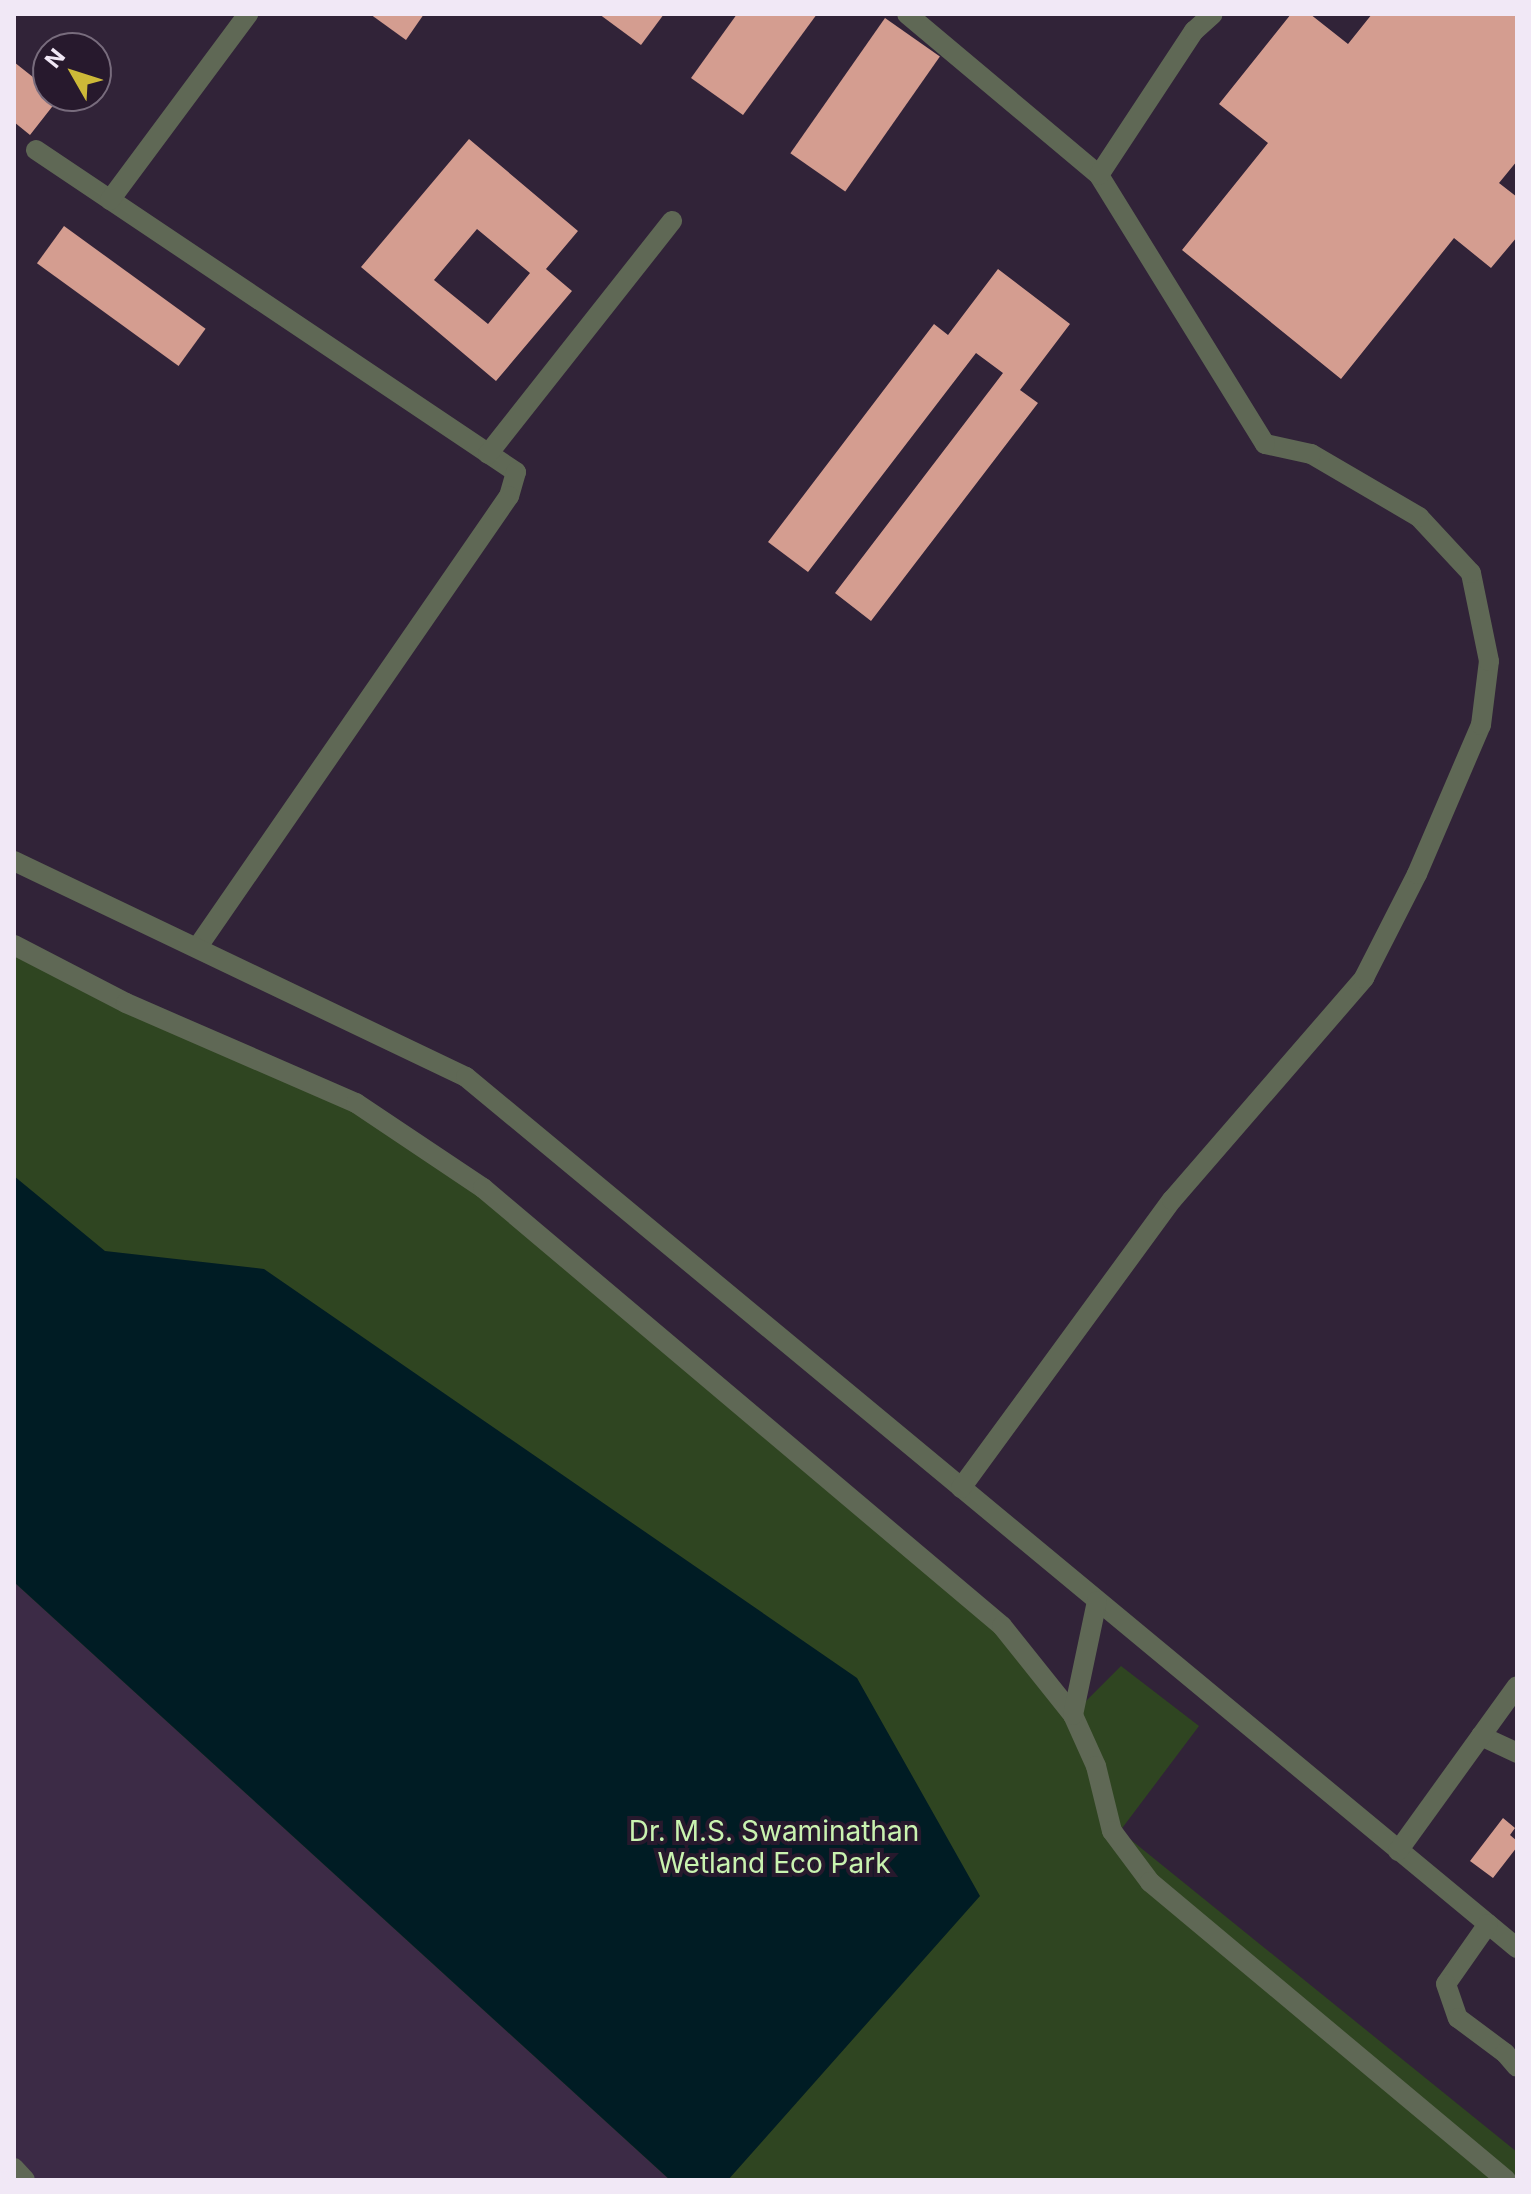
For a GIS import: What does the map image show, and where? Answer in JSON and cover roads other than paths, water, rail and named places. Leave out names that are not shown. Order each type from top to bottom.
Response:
[{"type":"street","points":[[110,200],[248,14]]},
{"type":"street","points":[[1099,175],[1194,31],[1213,14]]},
{"type":"street","points":[[912,16],[1099,175],[1265,444],[1311,454],[1419,517],[1471,573],[1489,661],[1481,725],[1417,874],[1364,978],[1172,1200],[961,1488]]},
{"type":"street","points":[[36,150],[516,472],[509,496],[197,948]]},
{"type":"street","points":[[488,454],[672,221]]},
{"type":"street","points":[[14,861],[466,1077],[1517,1948]]},
{"type":"street","points":[[14,945],[126,1003],[356,1103],[483,1188],[1002,1626],[1073,1715],[1096,1766],[1112,1831],[1150,1882],[1506,2180]]},
{"type":"street","points":[[1073,1715],[1097,1601]]},
{"type":"street","points":[[1398,1851],[1517,1686]]},
{"type":"street","points":[[1481,1736],[1517,1753]]},
{"type":"street","points":[[1488,1924],[1446,1984],[1458,2018],[1505,2053],[1517,2067]]},
{"type":"water","points":[[14,1176],[105,1251],[264,1269],[857,1678],[980,1896],[728,2180],[670,2180],[14,1582]]},
{"type":"park label","name":"Dr. M.S. Swaminathan Wetland Eco Park","points":[[774,1847]]}]
